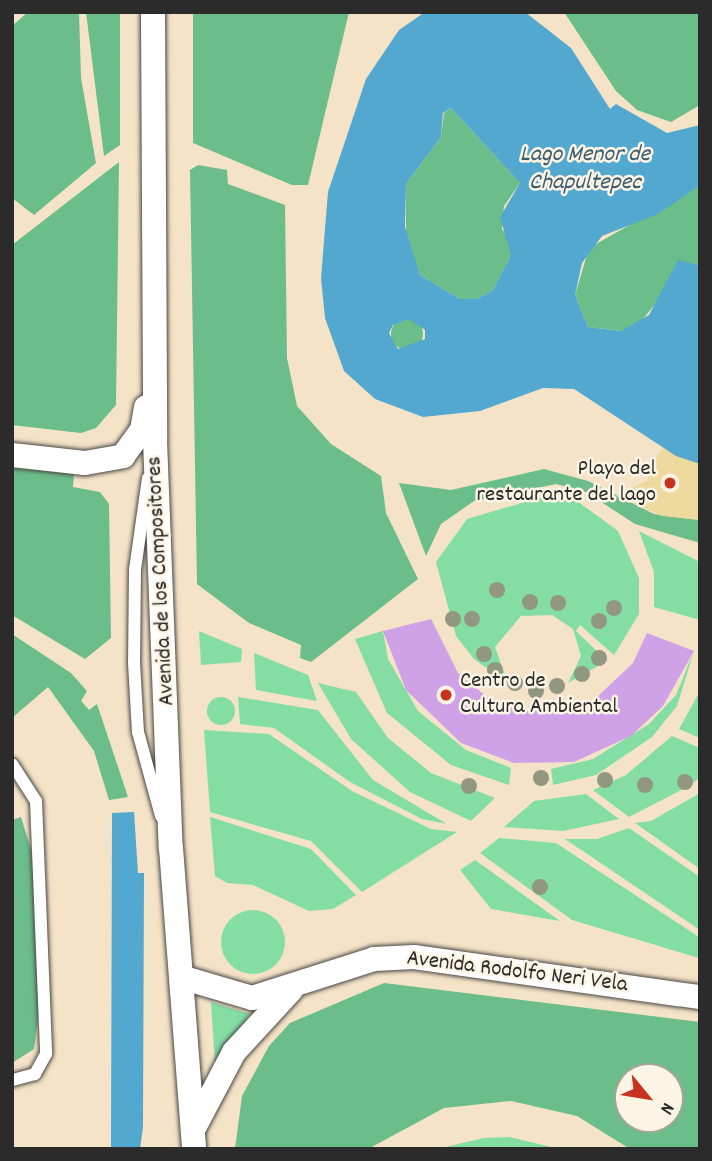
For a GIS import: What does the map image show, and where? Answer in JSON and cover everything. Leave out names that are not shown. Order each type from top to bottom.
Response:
[{"type":"street","name":"Avenida de los Compositores","points":[[153,12],[155,440],[171,848],[184,978],[194,1139]]},
{"type":"street","points":[[12,455],[85,463],[122,456],[142,430],[154,351]]},
{"type":"street","name":"Avenida Rodolfo Neri Vela","points":[[184,978],[234,997],[296,984],[374,959],[414,957],[700,997]]},
{"type":"street","name":"Avenida Rodolfo Neri Vela","points":[[194,1139],[234,1052],[296,984]]},
{"type":"lane","points":[[12,764],[37,801],[46,1054],[35,1074],[12,1080]]},
{"type":"green space","points":[[28,12],[79,12],[81,78],[96,163],[34,215],[12,198],[12,26]]},
{"type":"green space","points":[[86,12],[120,12],[120,145],[104,156]]},
{"type":"green space","points":[[193,12],[349,12],[308,185],[292,185],[193,143]]},
{"type":"green space","points":[[564,12],[700,12],[700,105],[671,122],[637,110],[616,91]]},
{"type":"green space","points":[[451,108],[520,183],[504,206],[502,229],[512,243],[511,255],[493,290],[477,299],[460,299],[420,275],[406,238],[406,184],[441,137],[444,113]]},
{"type":"green space","points":[[119,162],[116,405],[96,428],[81,433],[12,425],[12,245]]},
{"type":"green space","points":[[198,165],[227,170],[228,184],[285,205],[287,358],[297,406],[331,444],[381,476],[386,513],[418,579],[311,662],[300,658],[301,645],[249,623],[197,584],[190,170]]},
{"type":"green space","points":[[700,185],[700,265],[678,261],[661,297],[638,325],[621,331],[588,327],[575,295],[589,248]]},
{"type":"green space","points":[[407,318],[418,323],[423,334],[418,345],[407,350],[396,345],[391,334],[396,323]]},
{"type":"green space","points":[[12,465],[74,473],[73,487],[100,492],[109,504],[111,638],[85,659],[12,615]]},
{"type":"green space","points":[[544,469],[588,481],[654,514],[700,520],[700,543],[635,524],[586,492],[556,484],[474,501],[441,524],[426,556],[399,483],[451,490]]},
{"type":"green space","points":[[545,496],[577,501],[618,531],[639,578],[639,614],[614,655],[580,625],[576,631],[607,661],[568,683],[581,656],[573,629],[552,615],[521,616],[495,647],[508,683],[474,659],[456,636],[436,562],[467,519]]},
{"type":"green space","points":[[639,531],[700,562],[700,620],[654,607],[654,572]]},
{"type":"green space","points":[[199,631],[242,649],[241,662],[201,665]]},
{"type":"green space","points":[[383,631],[388,659],[418,711],[466,750],[511,768],[509,785],[451,765],[387,713],[355,639]]},
{"type":"green space","points":[[12,634],[71,673],[87,691],[81,701],[89,710],[97,704],[128,797],[109,800],[94,751],[48,687],[12,718]]},
{"type":"green space","points":[[694,651],[677,706],[652,737],[596,775],[553,785],[551,769],[593,759],[649,724],[676,695]]},
{"type":"green space","points":[[254,653],[308,675],[317,701],[256,690]]},
{"type":"green space","points":[[318,683],[356,692],[388,738],[431,773],[495,798],[471,821],[410,792],[351,739]]},
{"type":"green space","points":[[700,691],[700,738],[679,729]]},
{"type":"green space","points":[[221,697],[231,701],[235,711],[231,721],[221,725],[211,721],[207,711],[211,701]]},
{"type":"green space","points":[[238,697],[318,710],[373,780],[447,824],[422,819],[350,782],[274,728],[240,724]]},
{"type":"green space","points":[[204,730],[269,734],[352,791],[431,829],[457,832],[362,892],[311,841],[210,812]]},
{"type":"green space","points":[[672,736],[700,748],[700,777],[691,785],[629,817],[593,790],[626,775]]},
{"type":"green space","points":[[700,793],[700,869],[635,823],[651,821]]},
{"type":"green space","points":[[586,794],[619,819],[563,831],[504,827],[534,801]]},
{"type":"green space","points":[[21,817],[33,856],[40,1003],[34,1049],[12,1063],[12,820]]},
{"type":"green space","points":[[210,817],[311,849],[356,895],[333,909],[309,911],[253,885],[227,883],[215,876]]},
{"type":"green space","points":[[629,828],[700,877],[700,930],[565,839],[597,839]]},
{"type":"green space","points":[[499,838],[556,843],[699,937],[699,958],[572,920],[480,853]]},
{"type":"green space","points":[[475,860],[560,921],[491,909],[460,870]]},
{"type":"green space","points":[[247,910],[259,910],[276,919],[283,930],[283,954],[276,965],[259,974],[247,974],[235,969],[226,960],[221,948],[221,936],[226,924],[235,915]]},
{"type":"green space","points":[[384,983],[700,1022],[700,1149],[630,1149],[577,1116],[511,1101],[444,1108],[368,1149],[235,1149],[242,1096],[269,1046],[290,1023]]},
{"type":"green space","points":[[211,1002],[250,1014],[215,1064]]},
{"type":"green space","points":[[509,1137],[560,1149],[437,1149],[484,1138]]},
{"type":"sand","name":"Playa del restaurante del lago","points":[[663,448],[700,464],[700,520],[662,516],[616,496],[648,480],[647,468]]},
{"type":"water","name":"Lago Menor de Chapultepec","points":[[425,12],[525,12],[571,48],[610,109],[616,104],[667,133],[700,125],[700,185],[658,214],[602,236],[582,263],[575,295],[588,327],[621,331],[649,315],[678,260],[700,265],[700,464],[676,456],[574,389],[543,388],[480,411],[423,417],[375,399],[344,371],[325,318],[321,278],[328,192],[366,79],[399,30]],"holes":[[[451,108],[520,183],[500,217],[511,255],[493,290],[477,299],[460,299],[420,275],[405,227],[406,184],[441,137],[443,113]],[[409,319],[425,330],[425,339],[398,349],[389,333],[393,325]]]},
{"type":"water","points":[[134,812],[138,873],[144,873],[143,1127],[140,1149],[111,1149],[112,813]]},
{"type":"building","name":"Centro de Cultura Ambiental","points":[[431,619],[458,673],[487,697],[520,711],[563,711],[595,699],[633,663],[647,633],[694,651],[663,706],[631,736],[574,762],[514,763],[461,743],[406,690],[383,631]]},
{"type":"place","name":"Playa del restaurante del lago","points":[[670,483]]},
{"type":"place","name":"Centro de Cultura Ambiental","points":[[446,695]]}]
